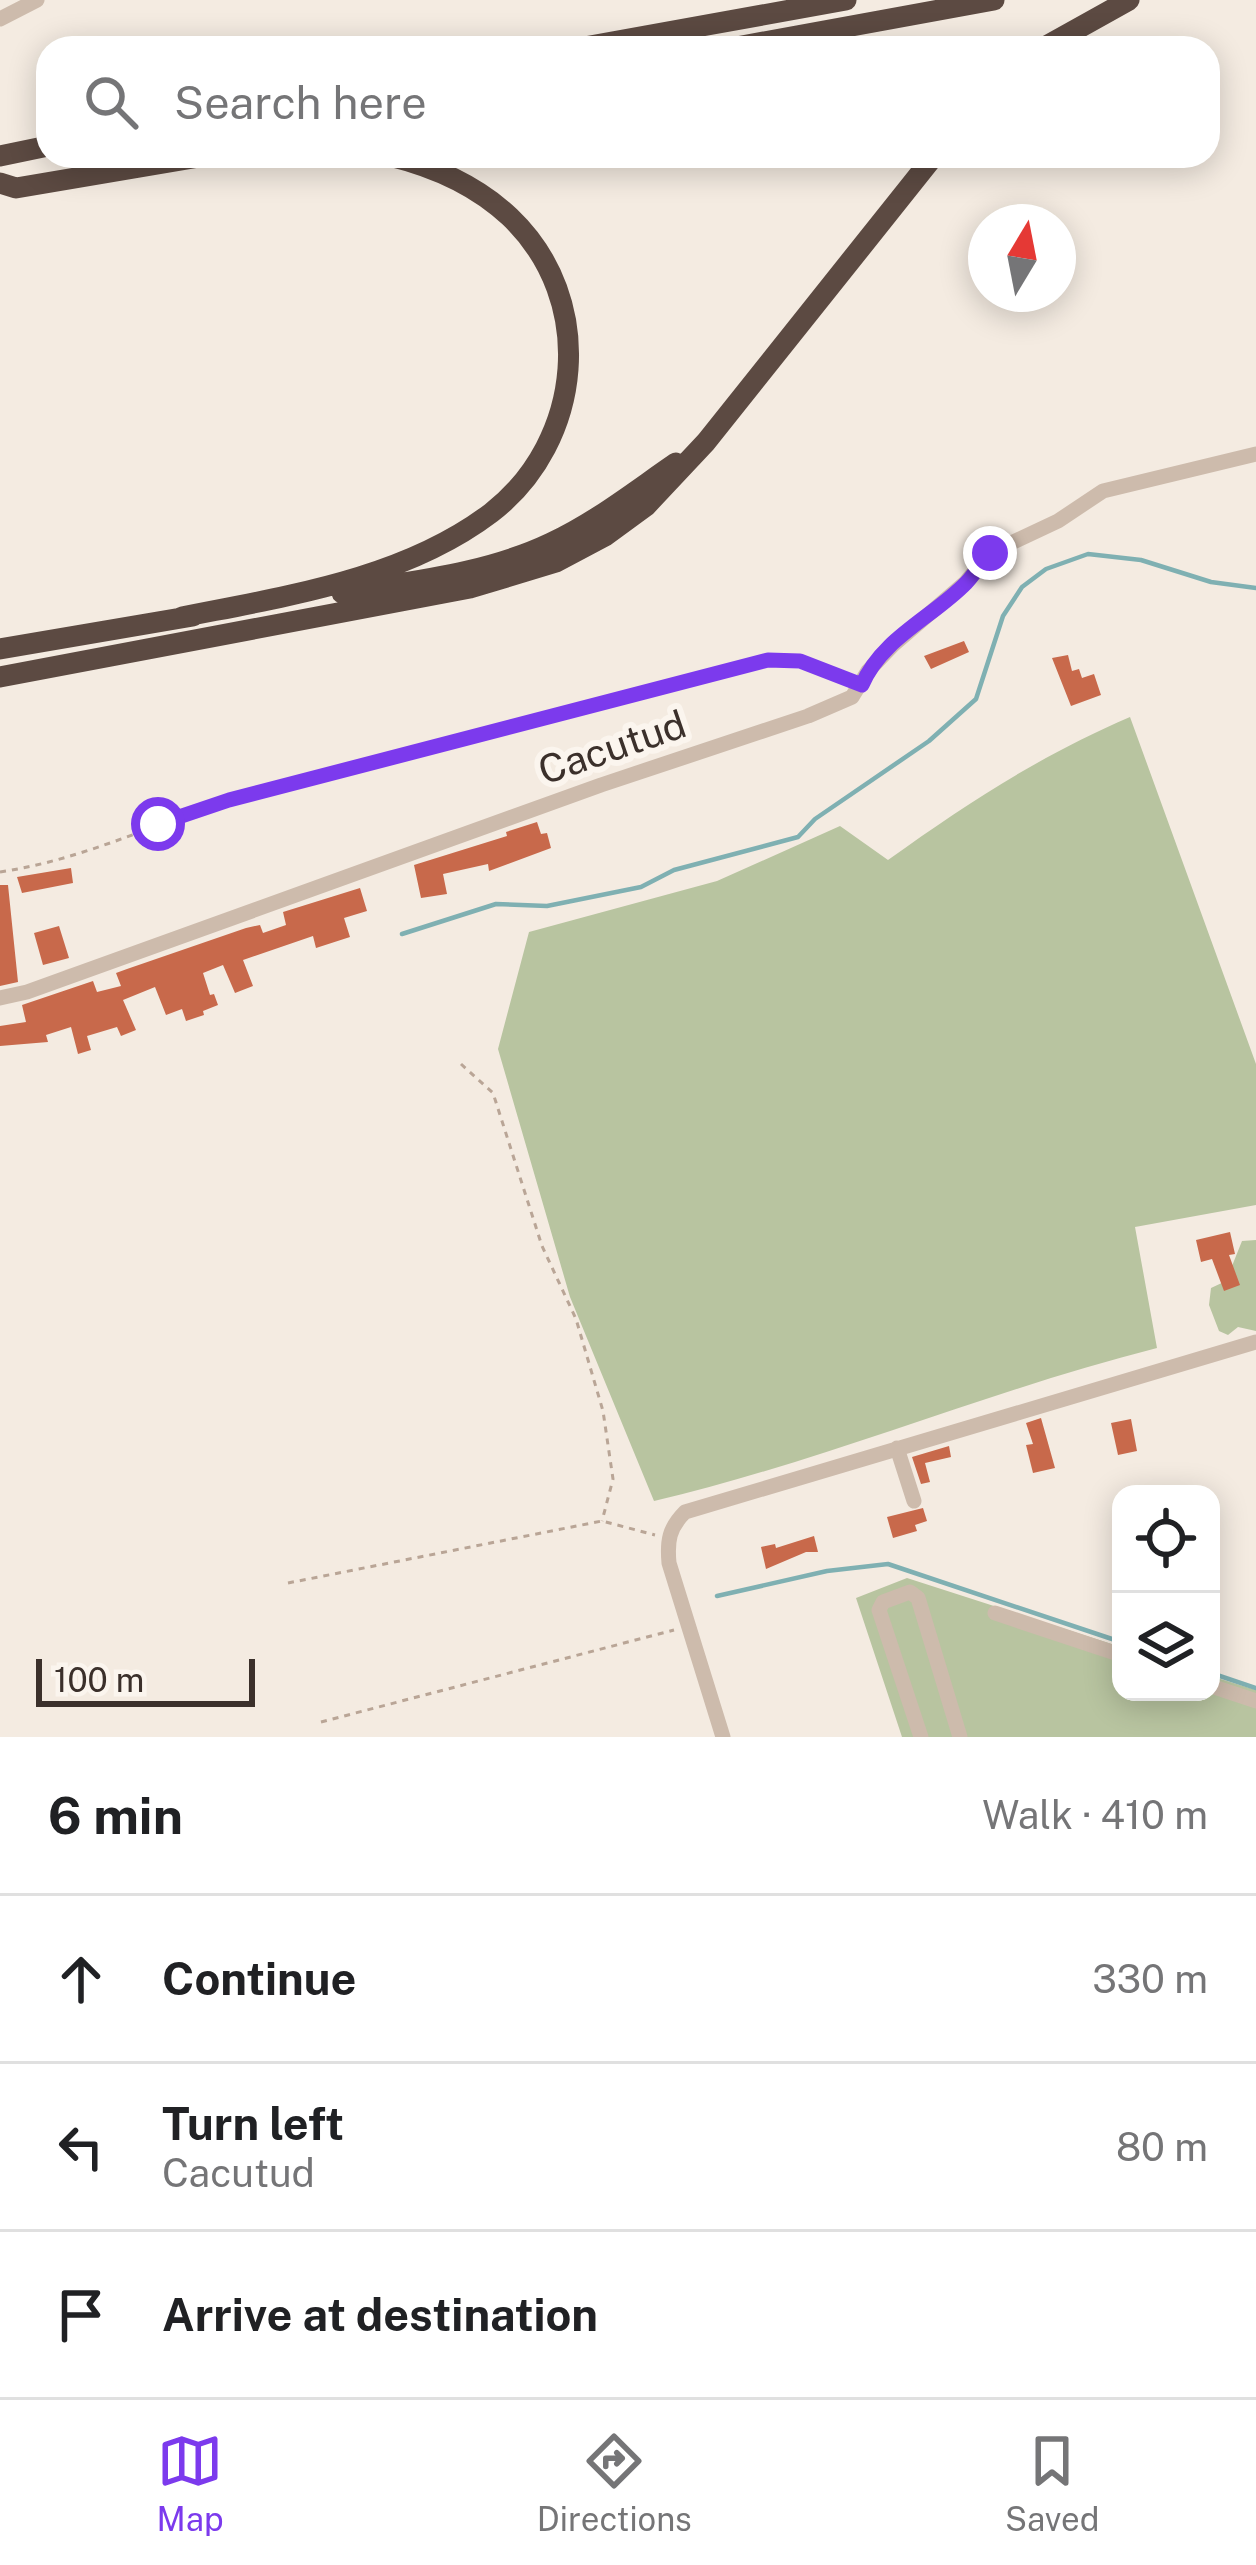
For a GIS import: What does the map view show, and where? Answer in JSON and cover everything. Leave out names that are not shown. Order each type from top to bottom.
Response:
[{"type":"highway","points":[[646,36],[846,0]]},
{"type":"highway","points":[[796,36],[994,0]]},
{"type":"highway","points":[[1064,36],[1129,0]]},
{"type":"highway","points":[[0,156],[36,148]]},
{"type":"highway","points":[[0,182],[73,168]]},
{"type":"highway","points":[[0,182],[16,188],[134,168]]},
{"type":"highway","points":[[182,617],[348,579],[431,550],[505,501],[527,477],[553,435],[565,400],[571,352],[564,309],[544,260],[523,230],[477,190],[430,168]]},
{"type":"highway","points":[[0,677],[435,595],[531,571],[583,549],[628,520],[706,442],[924,168]]},
{"type":"highway","points":[[0,649],[444,576],[518,556],[599,517],[706,442]]},
{"type":"street","points":[[0,19],[38,0]]},
{"type":"street","name":"Cacutud","points":[[0,998],[852,698],[892,645],[965,583],[990,553],[1058,521],[1102,491],[1256,454]]},
{"type":"street","points":[[723,1737],[669,1563],[672,1525],[685,1512],[1256,1342]]},
{"type":"street","points":[[897,1448],[914,1501]]},
{"type":"street","points":[[921,1737],[879,1610],[883,1602],[910,1592],[918,1598],[960,1737]]},
{"type":"street","points":[[995,1613],[1112,1652]]},
{"type":"street","points":[[1220,1689],[1256,1701]]},
{"type":"path","points":[[0,872],[89,854],[229,800],[768,660],[800,661],[862,685]]},
{"type":"path","points":[[461,1064],[493,1093],[542,1246],[576,1319],[603,1411],[613,1479],[602,1521]]},
{"type":"path","points":[[288,1583],[602,1521],[669,1538]]},
{"type":"path","points":[[321,1722],[650,1634],[688,1628]]},
{"type":"green space","points":[[1130,717],[1256,1064],[1256,1205],[1135,1227],[1157,1348],[654,1501],[570,1297],[498,1049],[529,932],[717,881],[840,826],[888,860],[1005,782]]},
{"type":"green space","points":[[1256,1240],[1256,1331],[1238,1327],[1228,1335],[1219,1331],[1209,1305],[1211,1288],[1226,1281],[1242,1241]]},
{"type":"green space","points":[[907,1578],[1112,1644],[1112,1701],[1220,1701],[1220,1679],[1256,1690],[1256,1737],[902,1737],[856,1598]]},
{"type":"building","points":[[964,641],[969,652],[931,669],[924,656]]},
{"type":"building","points":[[1068,655],[1072,671],[1079,669],[1082,678],[1094,674],[1101,695],[1071,706],[1052,658]]},
{"type":"building","points":[[537,822],[551,848],[489,871],[488,864],[443,874],[447,894],[421,898],[414,865]]},
{"type":"building","points":[[71,868],[73,883],[22,893],[17,877]]},
{"type":"building","points":[[0,885],[8,885],[18,982],[0,986]]},
{"type":"building","points":[[360,888],[367,911],[344,918],[350,937],[316,948],[313,936],[243,960],[253,986],[235,993],[223,965],[203,973],[218,1005],[203,1011],[204,1015],[186,1021],[182,1009],[166,1015],[155,987],[123,1000],[136,1030],[121,1036],[117,1027],[87,1036],[91,1050],[78,1054],[71,1027],[46,1035],[48,1042],[0,1046],[0,1026],[26,1022],[22,1005],[93,981],[97,992],[121,986],[116,973],[246,928],[260,925],[263,933],[286,925],[283,912]]},
{"type":"building","points":[[59,926],[69,958],[43,965],[34,933]]},
{"type":"building","points":[[1230,1232],[1235,1254],[1229,1255],[1240,1285],[1224,1291],[1212,1259],[1201,1262],[1196,1240]]},
{"type":"building","points":[[1041,1418],[1055,1468],[1033,1473],[1026,1445],[1033,1444],[1026,1423]]},
{"type":"building","points":[[1131,1419],[1137,1451],[1118,1455],[1111,1423]]},
{"type":"building","points":[[949,1446],[951,1457],[925,1463],[930,1482],[921,1484],[912,1457]]},
{"type":"building","points":[[923,1508],[927,1521],[915,1525],[917,1531],[893,1538],[887,1517]]},
{"type":"building","points":[[814,1536],[818,1552],[806,1552],[766,1569],[761,1547],[775,1544],[776,1548]]},
{"type":"waterway","points":[[402,934],[496,904],[547,906],[641,887],[674,870],[798,837],[815,819],[929,741],[976,699],[1003,616],[1022,587],[1046,569],[1088,554],[1141,560],[1211,582],[1256,588]]},
{"type":"waterway","points":[[717,1596],[827,1571],[888,1564],[1112,1639]]},
{"type":"waterway","points":[[1220,1676],[1256,1688]]},
{"type":"route","points":[[158,824],[229,800],[768,660],[800,661],[862,685],[892,645],[965,583],[990,553]]}]
